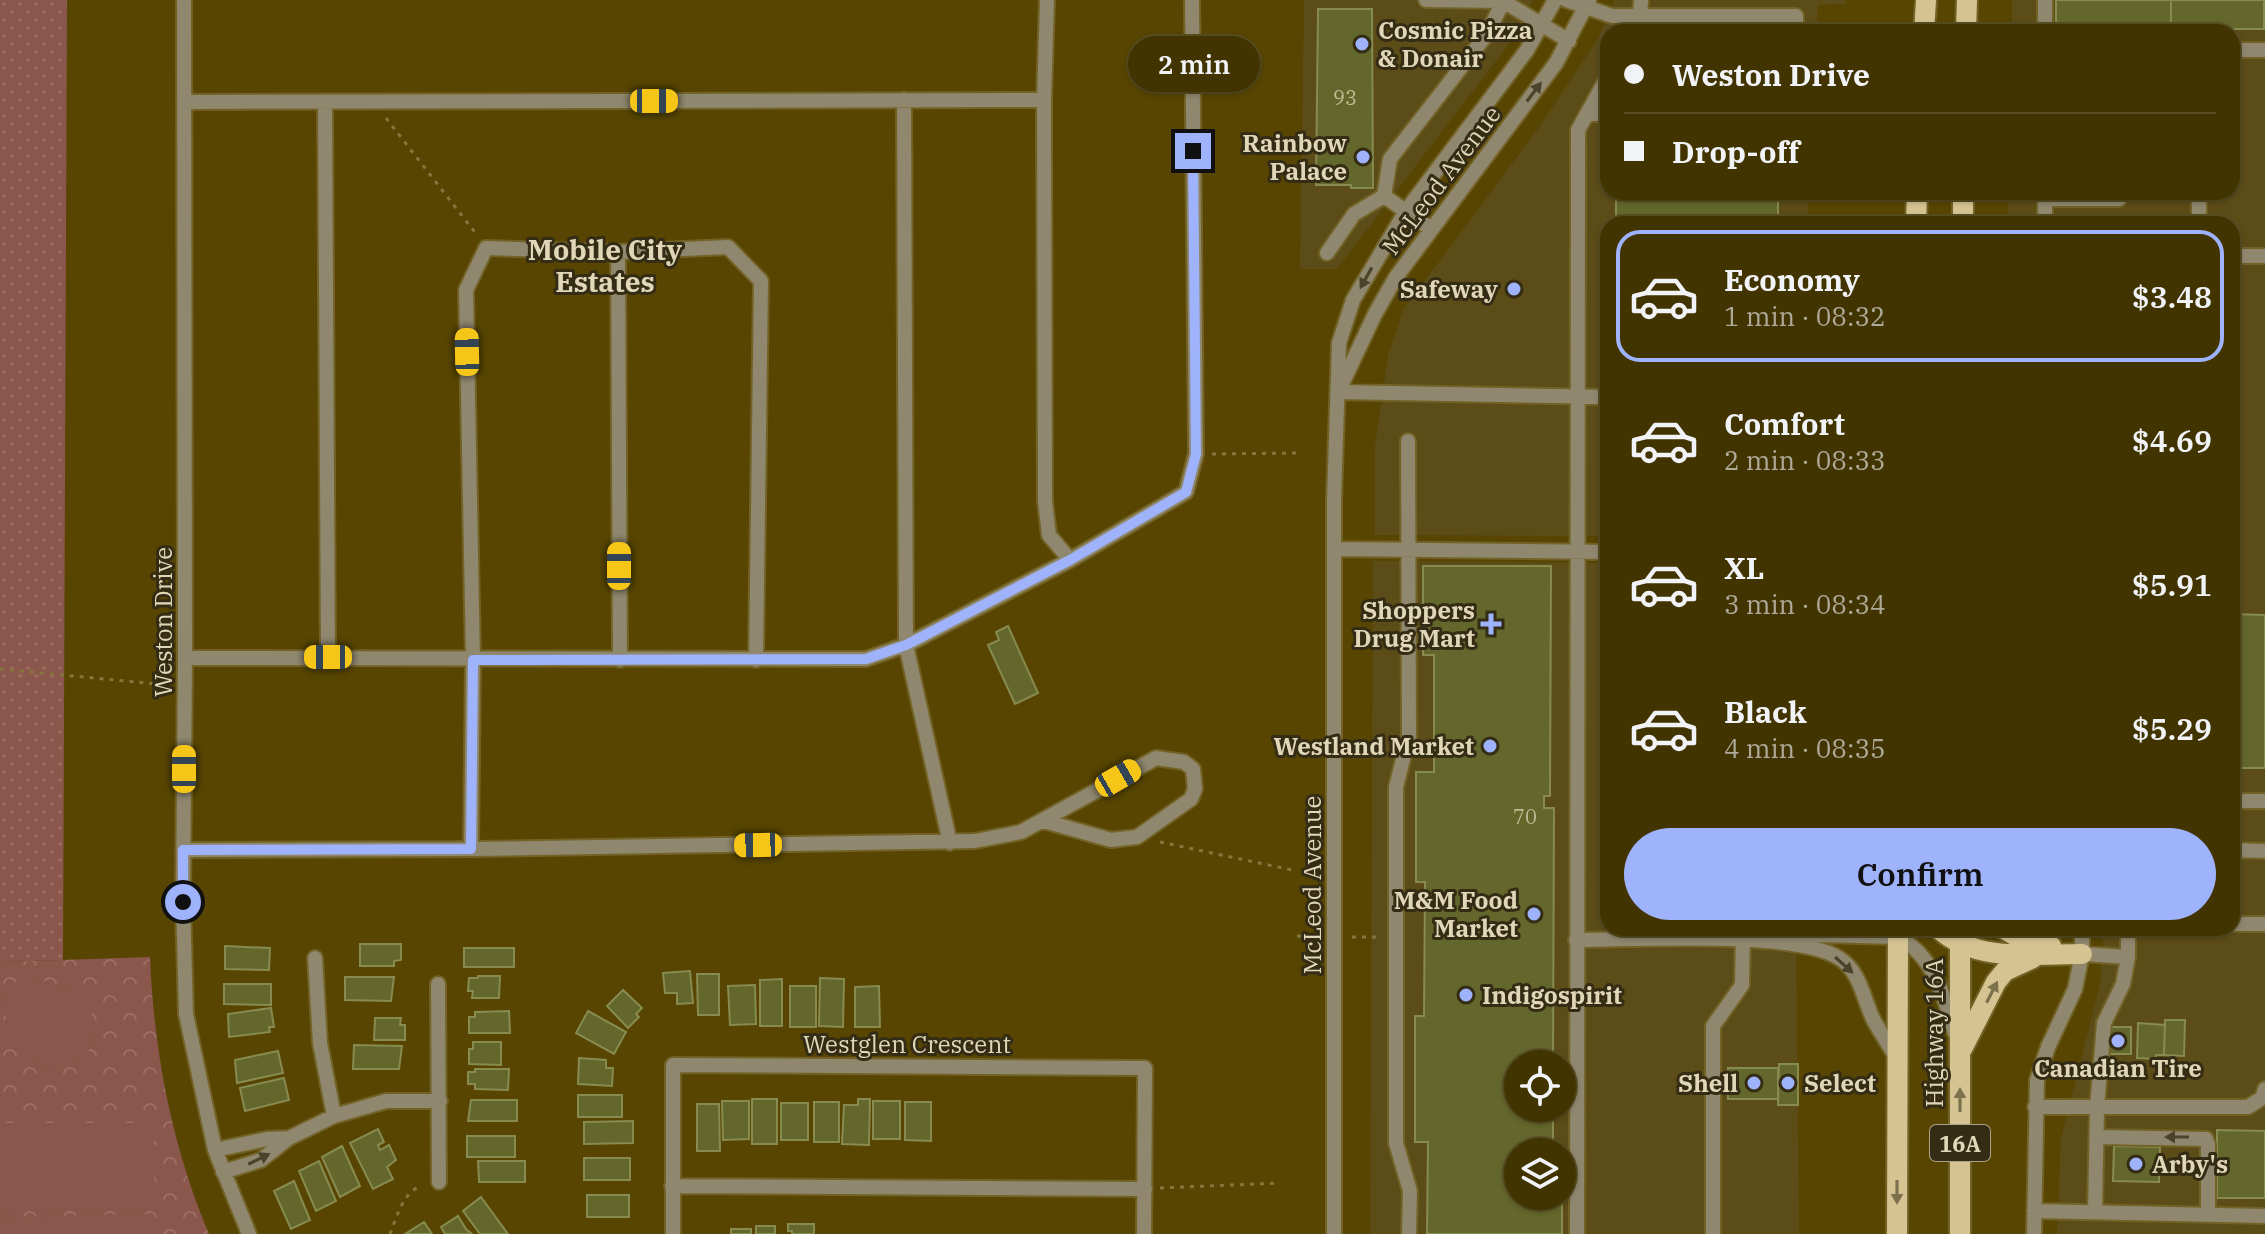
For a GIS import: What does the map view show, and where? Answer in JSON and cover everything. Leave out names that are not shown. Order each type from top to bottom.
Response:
[{"type":"main road","points":[[1924,24],[1926,0]]},
{"type":"main road","points":[[1966,24],[1967,0]]},
{"type":"main road","name":"Highway 16A","points":[[1897,1234],[1898,936]]},
{"type":"main road","points":[[2016,936],[2082,954]]},
{"type":"main road","points":[[1960,937],[2003,954],[2082,954]]},
{"type":"main road","name":"Highway 16A","points":[[1960,937],[1960,1234]]},
{"type":"main road","points":[[1960,1053],[1996,982],[2005,971],[2044,954]]},
{"type":"street","name":"Weston Drive","points":[[184,0],[183,850],[186,1014],[215,1150],[249,1234]]},
{"type":"street","points":[[1047,0],[1044,100],[1045,501],[1049,535],[1070,560]]},
{"type":"street","points":[[185,658],[866,659],[906,645],[1070,560],[1186,492],[1196,454],[1192,0]]},
{"type":"street","points":[[1426,0],[1503,0],[1569,41]]},
{"type":"street","points":[[1327,253],[1354,214],[1384,196],[1390,159],[1487,34],[1503,0]]},
{"type":"street","name":"McLeod Avenue","points":[[1334,1234],[1334,434],[1339,343],[1353,300],[1406,211],[1544,24],[1555,0]]},
{"type":"street","points":[[1566,0],[1588,4],[1612,16],[1796,16],[1796,24]]},
{"type":"street","points":[[1636,24],[1641,0]]},
{"type":"street","points":[[1739,0],[1739,16]]},
{"type":"street","points":[[2045,0],[2045,24]]},
{"type":"street","name":"McLeod Avenue","points":[[1338,392],[1396,277],[1556,63],[1588,4]]},
{"type":"street","points":[[2240,50],[2265,50]]},
{"type":"street","points":[[1577,1234],[1578,130],[1600,90]]},
{"type":"street","points":[[904,100],[906,645],[950,843]]},
{"type":"street","points":[[184,102],[1044,100]]},
{"type":"street","points":[[325,102],[328,657]]},
{"type":"street","points":[[1587,114],[1600,114]]},
{"type":"street","points":[[1384,196],[1431,229]]},
{"type":"street","points":[[471,849],[473,660],[466,290],[486,248],[618,252],[728,247],[761,281],[756,660]]},
{"type":"street","points":[[618,252],[620,660]]},
{"type":"street","points":[[2240,256],[2265,256]]},
{"type":"street","points":[[1338,392],[1600,397]]},
{"type":"street","points":[[1408,441],[1409,736],[1396,787],[1396,1143],[1410,1191],[1409,1234]]},
{"type":"street","points":[[1334,549],[1600,552]]},
{"type":"street","points":[[183,850],[950,843],[1021,832],[1156,758],[1184,762],[1193,769],[1196,779],[1191,799],[1137,837],[1111,840],[1044,821]]},
{"type":"street","points":[[2240,801],[2265,801]]},
{"type":"street","points":[[2240,850],[2265,851]]},
{"type":"street","points":[[2240,924],[2265,924]]},
{"type":"street","points":[[1576,940],[1687,936]]},
{"type":"street","points":[[1713,1234],[1713,1026],[1742,985],[1743,936]]},
{"type":"street","points":[[1751,936],[1814,948],[1839,958],[1857,977],[1873,1018],[1897,1058]]},
{"type":"street","points":[[1771,941],[1800,936]]},
{"type":"street","points":[[1902,936],[1929,963],[1944,997],[1960,1053]]},
{"type":"street","points":[[2034,1234],[2037,1080],[2048,1047],[2075,989],[2082,936]]},
{"type":"street","points":[[2095,1212],[2097,1108],[2104,1023],[2123,984],[2128,936]]},
{"type":"street","points":[[2082,954],[2128,957]]},
{"type":"street","points":[[315,958],[320,1043],[334,1116]]},
{"type":"street","points":[[438,984],[439,1182]]},
{"type":"street","name":"Westglen Crescent","points":[[673,1234],[673,1065],[1145,1068],[1144,1234]]},
{"type":"street","points":[[2035,1107],[2248,1107],[2262,1098],[2265,1089]]},
{"type":"street","points":[[223,1172],[261,1160],[289,1138],[334,1116],[386,1101],[440,1101]]},
{"type":"street","points":[[2097,1137],[2206,1139],[2208,1215]]},
{"type":"street","points":[[215,1150],[267,1139],[289,1138]]},
{"type":"street","points":[[672,1186],[1145,1189]]},
{"type":"street","points":[[2034,1211],[2265,1216]]},
{"type":"path","points":[[373,102],[486,248]]},
{"type":"path","points":[[1196,454],[1297,453]]},
{"type":"path","points":[[0,669],[185,687]]},
{"type":"path","points":[[1137,837],[1297,871]]},
{"type":"path","points":[[390,1234],[413,1188],[439,1182]]},
{"type":"path","points":[[1145,1189],[1280,1183]]},
{"type":"shaded area","points":[[1304,0],[1533,0],[1512,40],[1337,269],[1300,269]]},
{"type":"shaded area","name":"Safeway","points":[[1614,0],[1845,0],[1845,4],[1818,5],[1817,24],[1604,24]]},
{"type":"shaded area","points":[[2012,0],[2265,0],[2265,1234],[2057,1234],[2061,1138],[2101,981],[2103,936],[2240,936],[2240,216],[2007,216],[2008,200],[2240,200],[2240,24],[2012,24]]},
{"type":"shaded area","name":"Safeway","points":[[1600,33],[1600,200],[1809,200],[1808,216],[1600,216],[1600,536],[1375,535],[1375,445],[1388,356],[1403,310],[1540,126]]},
{"type":"shaded area","name":"Westland Market","points":[[1373,561],[1600,563],[1600,936],[1796,936],[1799,1234],[1370,1234]]},
{"type":"green space","points":[[0,0],[67,0],[63,960],[0,962]]},
{"type":"green space","points":[[150,957],[156,1028],[167,1098],[185,1167],[209,1234],[0,1234],[0,962]]},
{"type":"green space","points":[[22,979],[60,985],[71,990],[88,1006],[94,1034],[87,1055],[67,1067],[53,1068],[34,1062],[18,1048],[8,1029],[6,1007],[8,987]]},
{"type":"green space","points":[[0,1123],[154,1123],[154,1209],[0,1210]]},
{"type":"green space","points":[[154,1214],[154,1234],[0,1234],[0,1217]]},
{"type":"building","points":[[2056,0],[2171,0],[2171,24],[2056,24]]},
{"type":"building","points":[[2171,0],[2264,0],[2264,29],[2240,29],[2240,24],[2171,24]]},
{"type":"building","points":[[1318,9],[1372,9],[1373,188],[1316,185]]},
{"type":"building","points":[[1616,200],[1778,200],[1778,216],[1616,216]]},
{"type":"building","points":[[1423,566],[1551,566],[1550,796],[1544,796],[1544,808],[1554,808],[1553,1050],[1504,1050],[1504,1122],[1553,1122],[1553,1138],[1504,1138],[1504,1210],[1562,1210],[1562,1234],[1427,1234],[1428,1142],[1415,1142],[1415,1016],[1424,1016],[1425,882],[1416,882],[1416,772],[1434,772],[1434,655],[1423,655]]},
{"type":"building","points":[[2240,614],[2265,615],[2265,768],[2240,768]]},
{"type":"building","points":[[1008,626],[1038,693],[1015,704],[988,645],[999,640],[996,632]]},
{"type":"building","points":[[360,944],[401,944],[401,960],[394,961],[394,966],[360,966]]},
{"type":"building","points":[[225,946],[270,948],[269,970],[225,969]]},
{"type":"building","points":[[464,948],[514,948],[514,967],[464,967]]},
{"type":"building","points":[[690,971],[693,1003],[677,1004],[677,993],[665,993],[663,973]]},
{"type":"building","points":[[697,974],[719,974],[719,1015],[698,1015]]},
{"type":"building","points":[[500,976],[499,998],[472,998],[473,991],[468,991],[469,978]]},
{"type":"building","points":[[345,977],[394,977],[391,1001],[345,1000]]},
{"type":"building","points":[[820,978],[844,979],[843,1027],[819,1026]]},
{"type":"building","points":[[782,979],[782,1026],[760,1026],[760,980]]},
{"type":"building","points":[[224,984],[271,984],[271,1005],[224,1004]]},
{"type":"building","points":[[755,985],[756,1024],[730,1025],[728,986]]},
{"type":"building","points":[[790,986],[816,986],[816,1027],[790,1027]]},
{"type":"building","points":[[879,986],[880,1027],[855,1027],[855,987]]},
{"type":"building","points":[[623,990],[642,1008],[636,1014],[639,1017],[628,1028],[607,1006]]},
{"type":"building","points":[[271,1008],[274,1027],[269,1027],[270,1032],[229,1037],[228,1014]]},
{"type":"building","points":[[509,1011],[510,1033],[469,1033],[469,1017],[475,1017],[475,1012]]},
{"type":"building","points":[[588,1011],[626,1032],[614,1054],[576,1033]]},
{"type":"building","points":[[375,1018],[401,1018],[400,1025],[405,1025],[405,1040],[374,1040]]},
{"type":"building","points":[[2165,1020],[2185,1020],[2184,1056],[2164,1055]]},
{"type":"building","points":[[2138,1023],[2165,1025],[2164,1055],[2156,1055],[2156,1059],[2137,1058]]},
{"type":"building","points":[[2108,1027],[2131,1027],[2131,1054],[2108,1054]]},
{"type":"building","points":[[473,1042],[501,1042],[501,1065],[469,1064],[469,1049],[473,1049]]},
{"type":"building","points":[[354,1045],[402,1046],[399,1069],[353,1069]]},
{"type":"building","points":[[278,1051],[283,1073],[237,1083],[235,1060]]},
{"type":"building","points":[[579,1058],[606,1060],[606,1068],[613,1068],[612,1086],[578,1084]]},
{"type":"building","name":"Select","points":[[1779,1064],[1798,1064],[1798,1105],[1778,1105]]},
{"type":"building","points":[[1728,1068],[1778,1068],[1778,1099],[1728,1099]]},
{"type":"building","points":[[475,1069],[509,1069],[508,1090],[475,1089],[475,1084],[468,1084],[468,1072],[475,1072]]},
{"type":"building","points":[[284,1078],[289,1100],[245,1111],[240,1088]]},
{"type":"building","points":[[578,1095],[622,1095],[622,1117],[578,1117]]},
{"type":"building","points":[[752,1099],[777,1099],[777,1144],[752,1144]]},
{"type":"building","points":[[858,1099],[870,1099],[869,1145],[842,1144],[844,1105],[858,1105]]},
{"type":"building","points":[[471,1100],[517,1100],[517,1121],[468,1121]]},
{"type":"building","points":[[722,1101],[749,1101],[749,1139],[723,1140]]},
{"type":"building","points":[[873,1101],[900,1101],[900,1139],[873,1139]]},
{"type":"building","points":[[814,1102],[839,1102],[839,1142],[814,1142]]},
{"type":"building","points":[[905,1102],[931,1102],[931,1141],[905,1140]]},
{"type":"building","points":[[781,1103],[808,1103],[808,1140],[781,1140]]},
{"type":"building","points":[[697,1104],[719,1104],[720,1151],[697,1151]]},
{"type":"building","points":[[633,1121],[633,1143],[584,1144],[584,1122]]},
{"type":"building","points":[[378,1129],[384,1142],[378,1145],[380,1150],[389,1145],[396,1160],[387,1167],[393,1179],[373,1189],[350,1143]]},
{"type":"building","points":[[2217,1130],[2265,1131],[2265,1198],[2217,1198]]},
{"type":"building","points":[[467,1136],[515,1136],[515,1157],[467,1157]]},
{"type":"building","points":[[342,1146],[360,1186],[340,1197],[322,1157]]},
{"type":"building","name":"Arby's","points":[[2114,1146],[2160,1147],[2159,1182],[2113,1181]]},
{"type":"building","points":[[584,1158],[630,1158],[630,1180],[584,1180]]},
{"type":"building","points":[[319,1161],[336,1201],[316,1211],[299,1171]]},
{"type":"building","points":[[478,1161],[525,1161],[525,1182],[479,1182]]},
{"type":"building","points":[[294,1181],[310,1220],[291,1229],[274,1191]]},
{"type":"building","points":[[587,1195],[629,1195],[629,1217],[587,1217]]},
{"type":"building","points":[[481,1197],[508,1234],[480,1234],[463,1211]]},
{"type":"building","points":[[458,1216],[472,1234],[445,1234],[441,1227]]},
{"type":"building","points":[[424,1222],[432,1234],[405,1234]]},
{"type":"building","points":[[788,1224],[814,1224],[814,1234],[792,1234],[788,1231]]},
{"type":"building","points":[[756,1226],[775,1226],[775,1234],[756,1234]]},
{"type":"building","points":[[731,1229],[751,1229],[751,1234],[731,1234]]},
{"type":"place","name":"Cosmic Pizza & Donair","points":[[1362,44]]},
{"type":"place","name":"Rainbow Palace","points":[[1363,157]]},
{"type":"place","name":"Safeway","points":[[1514,289]]},
{"type":"place","name":"Shoppers Drug Mart","points":[[1491,624]]},
{"type":"place","name":"Westland Market","points":[[1490,746]]},
{"type":"place","name":"M&M Food Market","points":[[1534,914]]},
{"type":"place","name":"Indigospirit","points":[[1466,995]]},
{"type":"place","name":"Canadian Tire","points":[[2118,1041]]},
{"type":"place","name":"Shell","points":[[1754,1083]]},
{"type":"place","name":"Select","points":[[1788,1083]]},
{"type":"place","name":"Arby's","points":[[2136,1164]]},
{"type":"district","name":"Mobile City Estates","points":[[605,265]]},
{"type":"route","points":[[183,902],[183,850],[471,849],[473,660],[866,659],[906,645],[1070,560],[1186,492],[1196,454],[1193,151]]}]
